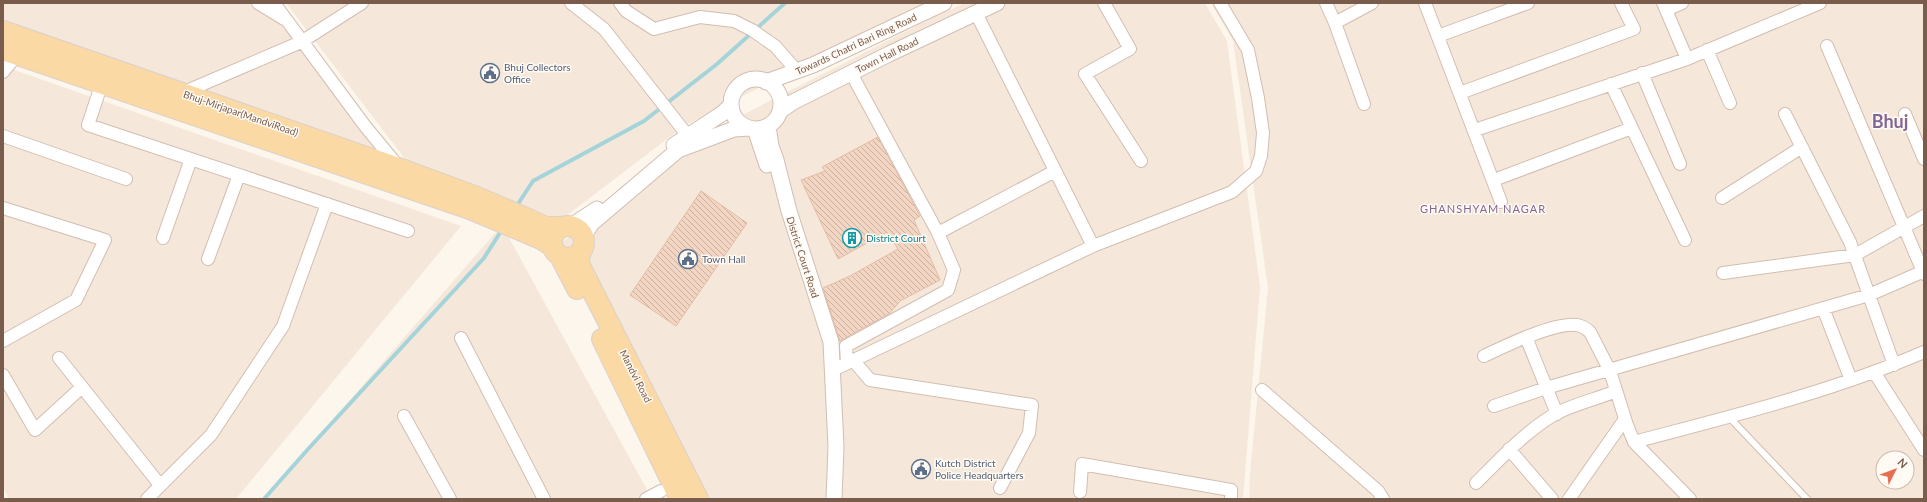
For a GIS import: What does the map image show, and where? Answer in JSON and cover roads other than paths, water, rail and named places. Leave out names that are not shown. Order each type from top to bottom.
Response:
[{"type":"main road","name":"Bhuj-Mirjapar(MandviRoad)","points":[[3,31],[401,169],[474,203]]},
{"type":"main road","name":"Bhuj-Mirjapar(MandviRoad)","points":[[10,52],[474,203]]},
{"type":"main road","points":[[474,203],[562,239]]},
{"type":"main road","name":"Mandvi Road","points":[[562,239],[566,266],[680,499]]},
{"type":"main road","name":"Mandvi Road","points":[[562,239],[579,264],[698,499]]},
{"type":"street","points":[[258,3],[286,21]]},
{"type":"street","points":[[274,3],[365,126],[401,169]]},
{"type":"street","points":[[182,93],[302,42],[362,3]]},
{"type":"street","points":[[571,3],[604,29],[688,136]]},
{"type":"street","points":[[620,3],[626,10],[654,29],[700,17],[734,21],[756,33],[775,46],[797,71]]},
{"type":"street","name":"Towards Chatri Bari Ring Road","points":[[766,82],[797,71],[944,3]]},
{"type":"street","name":"Town Hall Road","points":[[780,111],[793,102],[851,73],[997,3]]},
{"type":"street","points":[[1104,3],[1130,49],[1085,74],[1141,161]]},
{"type":"street","points":[[833,370],[1093,246],[1232,192],[1256,171],[1261,156],[1263,133],[1258,98],[1248,50],[1220,3]]},
{"type":"street","points":[[1326,3],[1335,23],[1364,104]]},
{"type":"street","points":[[1335,23],[1372,3]]},
{"type":"street","points":[[1425,3],[1475,130],[1501,202]]},
{"type":"street","points":[[1438,36],[1528,3]]},
{"type":"street","points":[[1460,93],[1634,29],[1621,3]]},
{"type":"street","points":[[1682,3],[1665,6],[1687,59]]},
{"type":"street","points":[[1475,130],[1687,59],[1820,3]]},
{"type":"street","points":[[976,13],[1093,246]]},
{"type":"street","points":[[1494,406],[1546,388],[1610,371],[1869,295],[1924,273],[1827,46]]},
{"type":"street","points":[[1707,50],[1730,103]]},
{"type":"street","points":[[3,72],[10,52]]},
{"type":"street","points":[[851,73],[938,233],[954,270],[948,290],[846,346],[850,361],[870,380],[1032,405],[1029,432],[1000,488]]},
{"type":"street","points":[[1642,73],[1680,164]]},
{"type":"street","points":[[752,80],[766,82],[777,92],[780,98],[780,111],[777,117],[757,128],[734,129],[678,150],[592,223],[562,239],[673,146],[723,113],[731,105],[735,91],[739,86],[752,80]]},
{"type":"street","points":[[102,83],[88,125],[408,231]]},
{"type":"street","points":[[1611,84],[1685,240]]},
{"type":"street","points":[[731,105],[736,119],[757,128]]},
{"type":"street","points":[[1785,114],[1850,242],[1894,365]]},
{"type":"street","points":[[1905,114],[1924,159]]},
{"type":"street","name":"District Court Road","points":[[757,128],[771,146],[776,160],[789,211],[831,342],[836,447],[834,499]]},
{"type":"street","name":"District Court Road","points":[[757,128],[779,214],[834,388]]},
{"type":"street","points":[[1494,180],[1632,128]]},
{"type":"street","points":[[3,136],[126,179]]},
{"type":"street","points":[[1722,198],[1802,147]]},
{"type":"street","points":[[163,238],[191,159]]},
{"type":"street","points":[[938,233],[1055,171]]},
{"type":"street","points":[[208,259],[239,175]]},
{"type":"street","points":[[147,499],[212,435],[283,326],[327,204]]},
{"type":"street","points":[[3,208],[105,240],[76,300],[3,341]]},
{"type":"street","points":[[1723,273],[1855,255],[1924,216]]},
{"type":"street","points":[[1824,308],[1851,380]]},
{"type":"street","points":[[1484,356],[1526,337],[1566,326],[1581,326],[1590,332],[1610,371],[1634,442],[1690,499]]},
{"type":"street","points":[[1526,337],[1557,414]]},
{"type":"street","points":[[461,338],[544,499]]},
{"type":"street","points":[[1634,442],[1788,401],[1894,365],[1924,352]]},
{"type":"street","points":[[59,358],[160,486]]},
{"type":"street","points":[[1874,372],[1924,450]]},
{"type":"street","points":[[3,375],[35,430],[82,388]]},
{"type":"street","points":[[1262,390],[1378,491],[1383,499]]},
{"type":"street","points":[[1476,483],[1509,449],[1534,428],[1557,414],[1616,391]]},
{"type":"street","points":[[404,416],[450,499]]},
{"type":"street","points":[[1569,499],[1625,419]]},
{"type":"street","points":[[1509,449],[1552,499]]},
{"type":"street","points":[[1080,492],[1082,464],[1231,490],[1231,499]]},
{"type":"street","points":[[646,499],[661,491]]},
{"type":"lane","points":[[1729,416],[1807,499]]},
{"type":"waterway","points":[[516,207],[533,181],[644,121],[717,64],[785,3]]},
{"type":"waterway","points":[[264,499],[484,258],[503,228]]},
{"type":"place","name":"Bhuj Collectors Office","points":[[490,73]]},
{"type":"place","name":"District Court","points":[[852,238]]},
{"type":"place","name":"Town Hall","points":[[688,259]]},
{"type":"place","name":"Kutch District Police Headquarters","points":[[921,469]]},
{"type":"district","name":"Bhuj","points":[[1890,122]]},
{"type":"district","name":"GHANSHYAM NAGAR","points":[[1483,209]]}]
